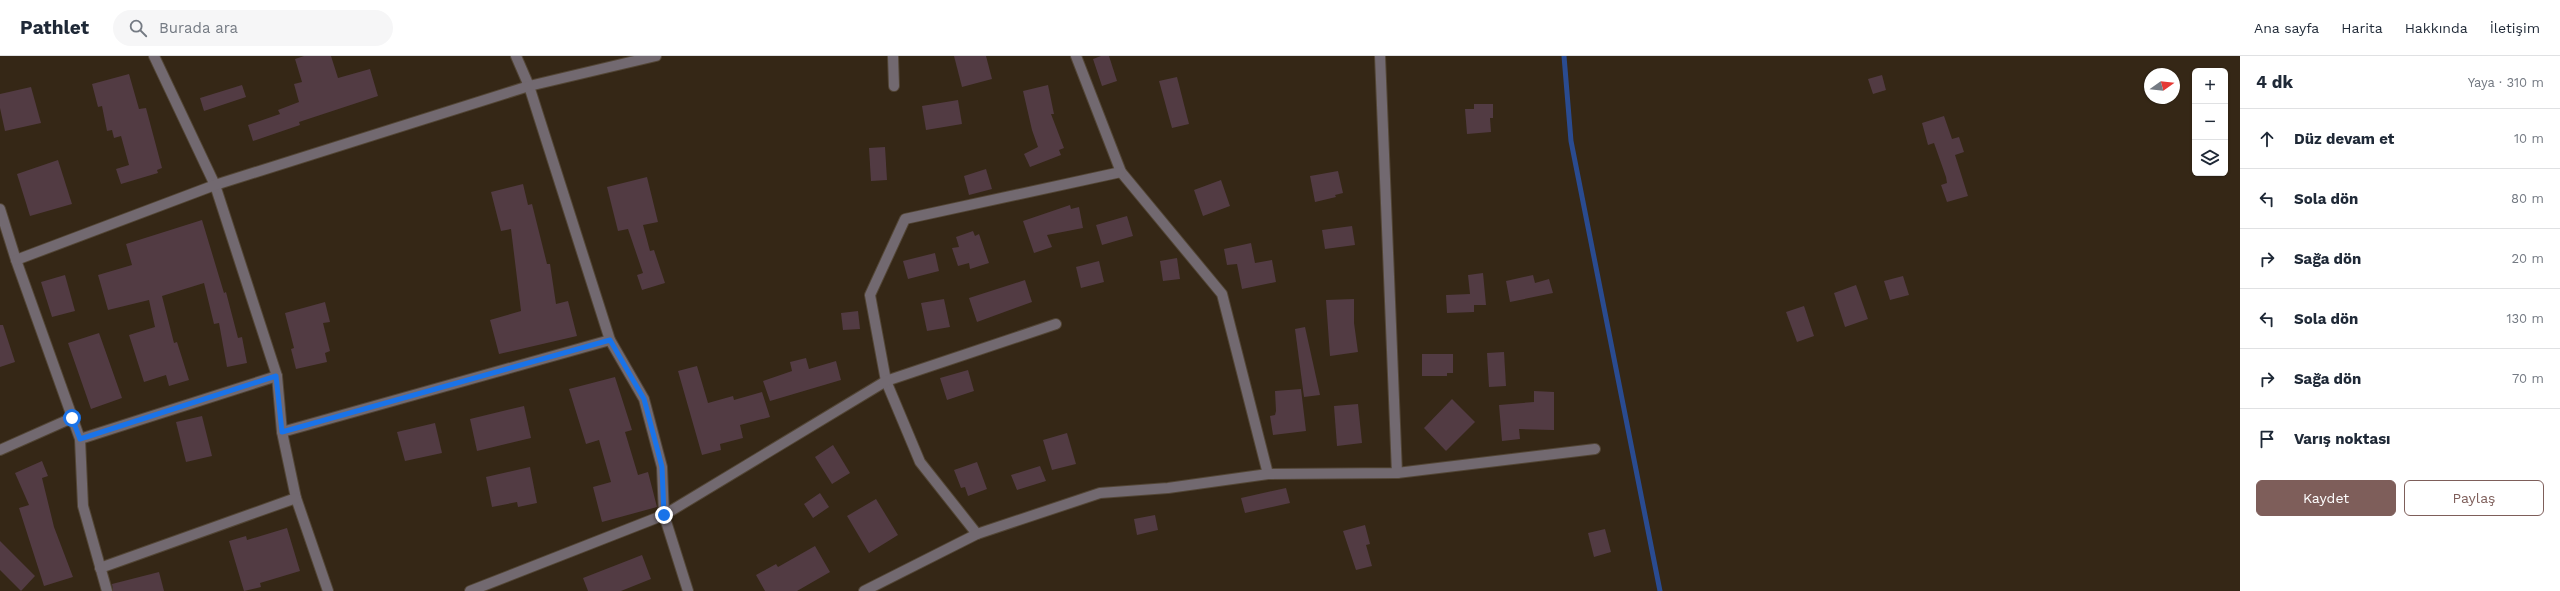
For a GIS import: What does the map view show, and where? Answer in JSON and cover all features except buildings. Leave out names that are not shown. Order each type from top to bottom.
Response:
[{"type":"street","points":[[154,56],[215,185],[276,376],[282,432],[296,498],[328,591]]},
{"type":"street","points":[[516,56],[529,86],[610,340],[644,399],[662,467],[664,515],[688,591]]},
{"type":"street","points":[[16,260],[215,185],[529,86],[656,56]]},
{"type":"street","points":[[893,56],[894,86]]},
{"type":"street","points":[[1076,56],[1121,172],[1222,294],[1268,474]]},
{"type":"street","points":[[1380,56],[1397,472]]},
{"type":"street","points":[[977,534],[920,462],[886,380],[870,295],[905,219],[1121,172]]},
{"type":"street","points":[[0,210],[16,260],[80,439],[83,506],[107,591]]},
{"type":"street","points":[[470,591],[484,589],[664,515],[886,380],[1056,324]]},
{"type":"street","points":[[282,432],[610,340]]},
{"type":"street","points":[[80,439],[276,376]]},
{"type":"street","points":[[0,450],[72,418]]},
{"type":"street","points":[[864,591],[977,534],[1100,492],[1168,488],[1268,474],[1397,472],[1595,449]]},
{"type":"street","points":[[100,568],[296,498]]},
{"type":"waterway","points":[[1564,56],[1571,141],[1660,591]]},
{"type":"route","points":[[72,418],[80,439],[276,376],[282,432],[610,340],[644,399],[662,467],[664,515]]}]
